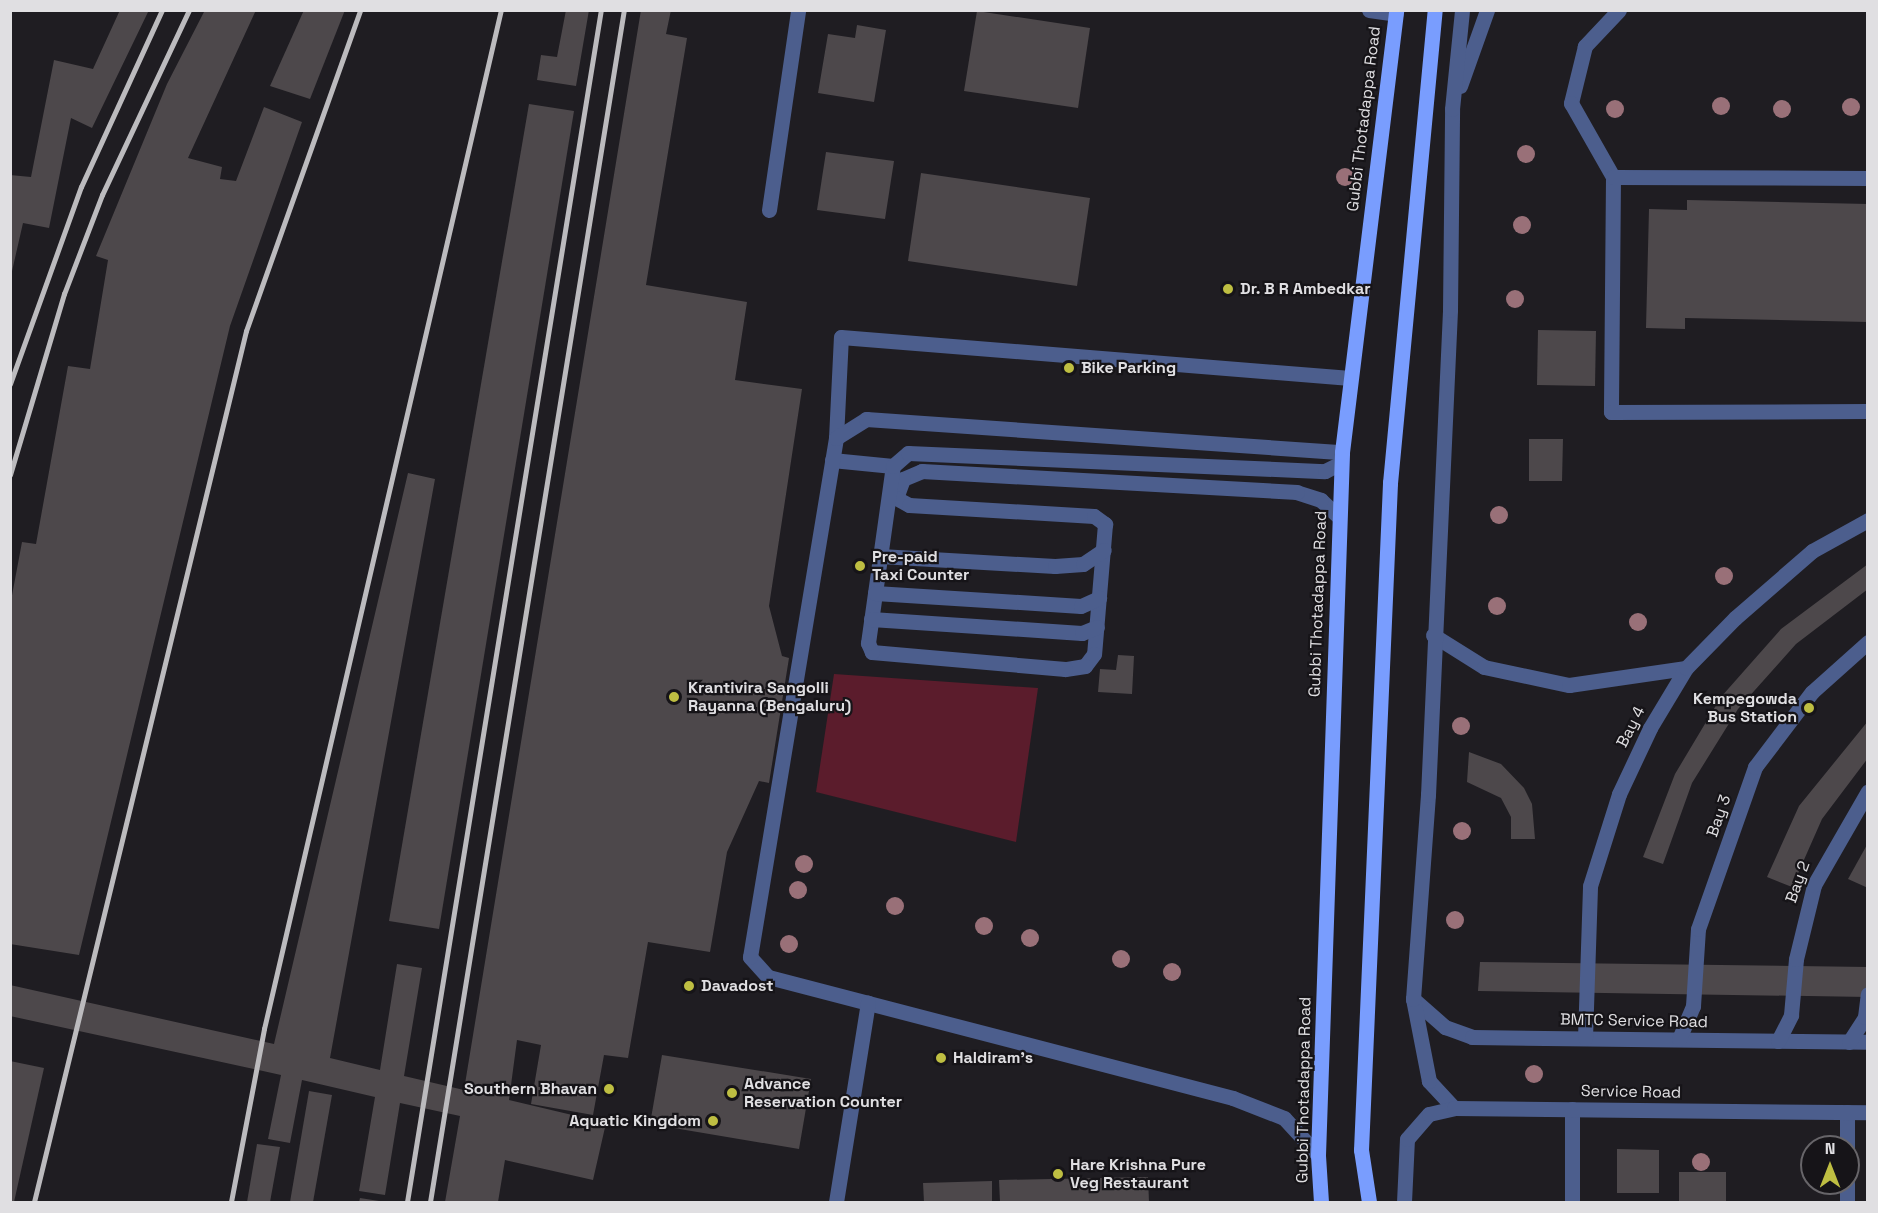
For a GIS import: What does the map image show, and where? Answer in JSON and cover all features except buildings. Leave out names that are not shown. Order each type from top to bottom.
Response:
[{"type":"main road","points":[[1369,1203],[1361,1150],[1390,483],[1434,10]]},
{"type":"main road","name":"Gubbi Thotadappa Road","points":[[1322,1203],[1318,1155],[1341,458],[1396,12]]},
{"type":"lane","points":[[769,210],[798,10]]},
{"type":"lane","points":[[1369,10],[1396,12]]},
{"type":"lane","points":[[1454,1108],[1429,1082],[1413,999],[1450,309],[1452,109],[1462,10]]},
{"type":"lane","points":[[1452,109],[1487,10]]},
{"type":"lane","points":[[1619,10],[1585,46],[1571,103],[1613,177],[1611,412],[1868,411]]},
{"type":"lane","points":[[1613,177],[1868,178]]},
{"type":"lane","points":[[1318,1155],[1284,1118],[1233,1098],[768,976],[750,957],[836,438],[841,338],[1350,378]]},
{"type":"lane","points":[[836,438],[867,419],[1341,458]]},
{"type":"lane","points":[[1339,517],[1320,500],[1297,492],[922,471],[903,479],[897,498],[909,505],[1094,516],[1105,524],[1094,654],[1085,666],[1065,669],[872,652],[867,643],[893,466],[908,453],[928,450],[1325,471],[1341,458]]},
{"type":"lane","points":[[832,460],[893,466]]},
{"type":"lane","name":"Bay 4","points":[[1585,1038],[1590,886],[1619,794],[1686,668],[1812,551],[1868,520]]},
{"type":"lane","points":[[880,556],[1055,566],[1083,564],[1104,550]]},
{"type":"lane","points":[[875,593],[1081,606],[1099,598]]},
{"type":"lane","points":[[871,619],[1082,633],[1097,627]]},
{"type":"lane","points":[[1433,635],[1484,667],[1569,686],[1686,668]]},
{"type":"lane","name":"Bay 3","points":[[1679,1039],[1693,1006],[1698,928],[1755,767],[1812,692],[1868,642]]},
{"type":"lane","name":"Bay 2","points":[[1778,1041],[1793,997],[1796,959],[1814,885],[1868,791]]},
{"type":"lane","points":[[1848,1042],[1865,1017],[1868,994]]},
{"type":"lane","name":"BMTC Service Road","points":[[1413,999],[1445,1027],[1472,1037],[1868,1042]]},
{"type":"lane","points":[[836,1203],[868,1003]]},
{"type":"lane","name":"Service Road","points":[[1404,1203],[1407,1139],[1429,1114],[1454,1108],[1868,1112]]},
{"type":"lane","points":[[1572,1109],[1572,1203]]},
{"type":"lane","points":[[1847,1112],[1847,1135]]},
{"type":"shaded area","points":[[834,674],[1038,688],[1016,842],[816,792]]},
{"type":"railway","points":[[10,384],[81,187],[162,10]]},
{"type":"railway","points":[[10,475],[64,294],[102,195],[189,10]]},
{"type":"railway","points":[[34,1202],[246,331],[360,10]]},
{"type":"railway","points":[[231,1202],[264,1029],[501,10]]},
{"type":"railway","points":[[407,1202],[601,10]]},
{"type":"railway","points":[[430,1202],[624,10]]},
{"type":"place","name":"Dr. B R Ambedkar","points":[[1228,289]]},
{"type":"place","name":"Bike Parking","points":[[1069,368]]},
{"type":"place","name":"Pre-paid Taxi Counter","points":[[860,566]]},
{"type":"place","name":"Krantivira Sangolli Rayanna (Bengaluru)","points":[[674,697]]},
{"type":"place","name":"Kempegowda Bus Station","points":[[1809,708]]},
{"type":"place","name":"Davadost","points":[[689,986]]},
{"type":"place","name":"Haldiram's","points":[[941,1058]]},
{"type":"place","name":"Southern Bhavan","points":[[609,1089]]},
{"type":"place","name":"Advance Reservation Counter","points":[[732,1093]]},
{"type":"place","name":"Aquatic Kingdom","points":[[713,1121]]},
{"type":"place","name":"Hare Krishna Pure Veg Restaurant","points":[[1058,1174]]}]
